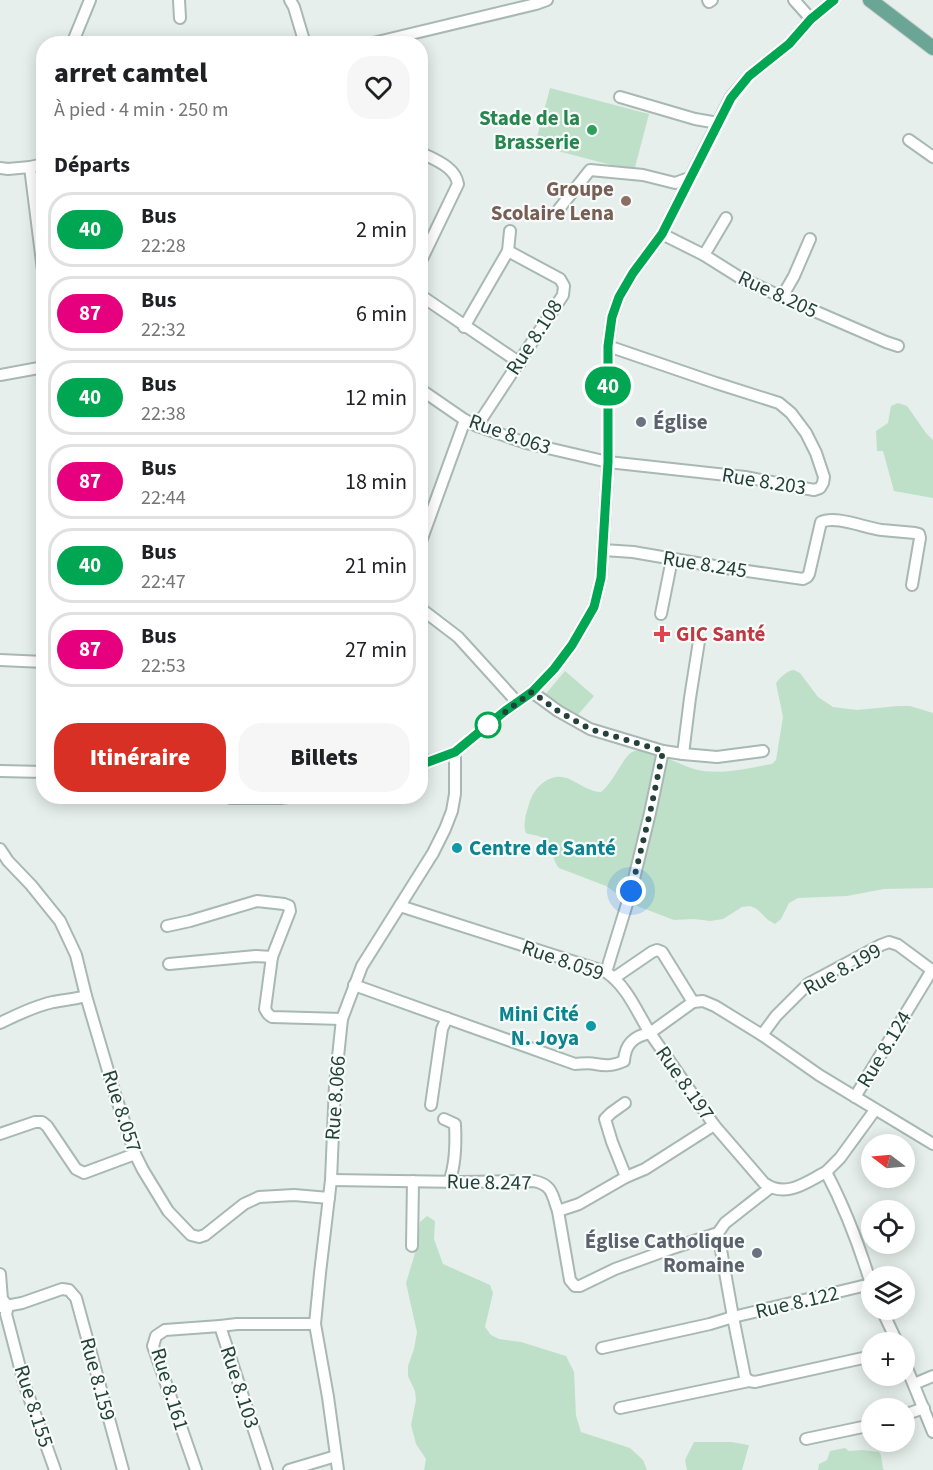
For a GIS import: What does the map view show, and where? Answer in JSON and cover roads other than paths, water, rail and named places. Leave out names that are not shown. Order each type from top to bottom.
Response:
[{"type":"main road","points":[[870,0],[931,41]]},
{"type":"street","points":[[75,36],[90,0]]},
{"type":"street","points":[[179,0],[180,18]]},
{"type":"street","points":[[290,0],[303,36]]},
{"type":"street","points":[[794,0],[811,19]]},
{"type":"street","points":[[428,762],[455,752],[516,702],[532,692],[554,669],[572,645],[594,607],[601,578],[608,462],[608,346],[612,317],[619,297],[633,273],[662,234],[731,98],[749,76],[789,44],[811,19],[834,0]]},
{"type":"street","points":[[401,36],[539,1]]},
{"type":"street","points":[[620,97],[695,119],[718,123]]},
{"type":"street","points":[[909,140],[933,157]]},
{"type":"street","points":[[428,157],[451,170],[458,184],[428,246]]},
{"type":"street","points":[[0,168],[36,166]]},
{"type":"street","points":[[30,167],[36,215]]},
{"type":"street","points":[[559,209],[590,170],[643,175],[675,183],[689,178]]},
{"type":"street","points":[[704,255],[726,218]]},
{"type":"street","points":[[464,327],[508,251],[510,231]]},
{"type":"street","name":"Rue 8.205","points":[[662,234],[704,255],[739,277],[898,346]]},
{"type":"street","points":[[782,297],[810,239]]},
{"type":"street","name":"Rue 8.108","points":[[477,426],[563,295],[564,286],[560,279],[508,251]]},
{"type":"street","points":[[428,302],[520,363]]},
{"type":"street","name":"Rue 8.203","points":[[608,346],[779,403],[791,413],[806,433],[824,477],[820,488],[814,490],[745,477],[608,462]]},
{"type":"street","points":[[0,375],[36,368]]},
{"type":"street","name":"Rue 8.063","points":[[428,395],[477,426],[526,443],[608,462]]},
{"type":"street","points":[[428,522],[465,420]]},
{"type":"street","name":"Rue 8.245","points":[[603,550],[633,552],[803,579],[807,577],[821,522],[830,520],[879,530],[919,534],[912,585]]},
{"type":"street","points":[[661,614],[672,559]]},
{"type":"street","points":[[428,614],[458,637],[516,702]]},
{"type":"street","points":[[683,754],[699,641]]},
{"type":"street","points":[[0,660],[36,662]]},
{"type":"street","points":[[532,692],[558,711],[590,729],[663,751],[717,757],[763,751]]},
{"type":"street","points":[[610,975],[663,751]]},
{"type":"street","name":"Rue 8.066","points":[[338,1470],[315,1324],[331,1180],[335,1085],[342,1018],[362,966],[441,837],[452,812],[455,794],[455,752]]},
{"type":"street","points":[[0,771],[36,772]]},
{"type":"street","name":"Rue 8.057","points":[[0,849],[60,921],[76,955],[114,1091],[135,1154],[168,1211],[191,1235],[199,1237],[205,1235],[244,1204],[259,1197],[294,1195],[329,1198]]},
{"type":"street","points":[[168,926],[257,901],[289,906],[290,911],[272,957],[266,1010],[272,1017],[342,1018]]},
{"type":"street","name":"Rue 8.059","points":[[400,906],[610,975],[625,990],[650,1033]]},
{"type":"street","name":"Rue 8.199","points":[[762,1035],[776,1016],[808,984],[881,945],[889,942],[898,945],[933,970]]},
{"type":"street","points":[[610,975],[657,950],[662,952],[693,1002]]},
{"type":"street","points":[[169,964],[256,956],[272,957]]},
{"type":"street","name":"Rue 8.124","points":[[855,1097],[933,970]]},
{"type":"street","name":"Rue 8.197","points":[[354,985],[575,1064],[616,1065],[624,1061],[626,1050],[639,1035],[650,1033],[714,1125],[764,1183],[771,1187]]},
{"type":"street","points":[[0,1023],[39,1006],[86,996]]},
{"type":"street","points":[[650,1033],[693,1002],[715,1006],[762,1035],[819,1075],[933,1144]]},
{"type":"street","points":[[431,1105],[442,1029],[447,1018]]},
{"type":"street","points":[[625,1103],[605,1119],[626,1177]]},
{"type":"street","points":[[558,1211],[570,1281],[575,1286],[580,1286],[615,1269],[718,1233],[725,1223],[771,1187],[780,1191],[793,1189],[826,1172],[840,1158],[875,1110]]},
{"type":"street","points":[[444,1119],[455,1124],[453,1173],[449,1182]]},
{"type":"street","points":[[0,1134],[42,1122],[76,1169],[84,1173],[135,1154]]},
{"type":"street","name":"Rue 8.247","points":[[331,1180],[542,1183],[548,1186],[558,1211],[579,1204],[626,1177],[645,1169],[714,1125]]},
{"type":"street","points":[[826,1172],[840,1199],[866,1266]]},
{"type":"street","points":[[412,1246],[413,1181]]},
{"type":"street","name":"Rue 8.122","points":[[718,1233],[734,1317],[861,1287]]},
{"type":"street","name":"Rue 8.155","points":[[0,1274],[2,1299],[24,1383],[55,1470]]},
{"type":"street","name":"Rue 8.159","points":[[4,1306],[22,1303],[62,1289],[69,1290],[76,1298],[123,1470]]},
{"type":"street","points":[[602,1348],[734,1317],[745,1377],[749,1381]]},
{"type":"street","name":"Rue 8.103","points":[[267,1470],[220,1326],[315,1324]]},
{"type":"street","name":"Rue 8.161","points":[[196,1470],[153,1346],[156,1336],[165,1330],[220,1326]]},
{"type":"street","points":[[621,1408],[861,1358]]},
{"type":"street","points":[[933,1376],[915,1384],[933,1432]]},
{"type":"street","points":[[915,1411],[924,1408]]},
{"type":"street","points":[[806,1439],[861,1427]]},
{"type":"street","points":[[290,1470],[336,1456]]},
{"type":"place","name":"Stade de la Brasserie","points":[[592,130]]},
{"type":"place","name":"Groupe Scolaire Lena","points":[[626,201]]},
{"type":"place","name":"Église","points":[[641,422]]},
{"type":"place","name":"GIC Santé","points":[[662,634]]},
{"type":"place","name":"Centre de Santé","points":[[457,848]]},
{"type":"place","name":"Mini Cité N. Joya","points":[[591,1026]]},
{"type":"place","name":"Église Catholique Romaine","points":[[757,1253]]}]
